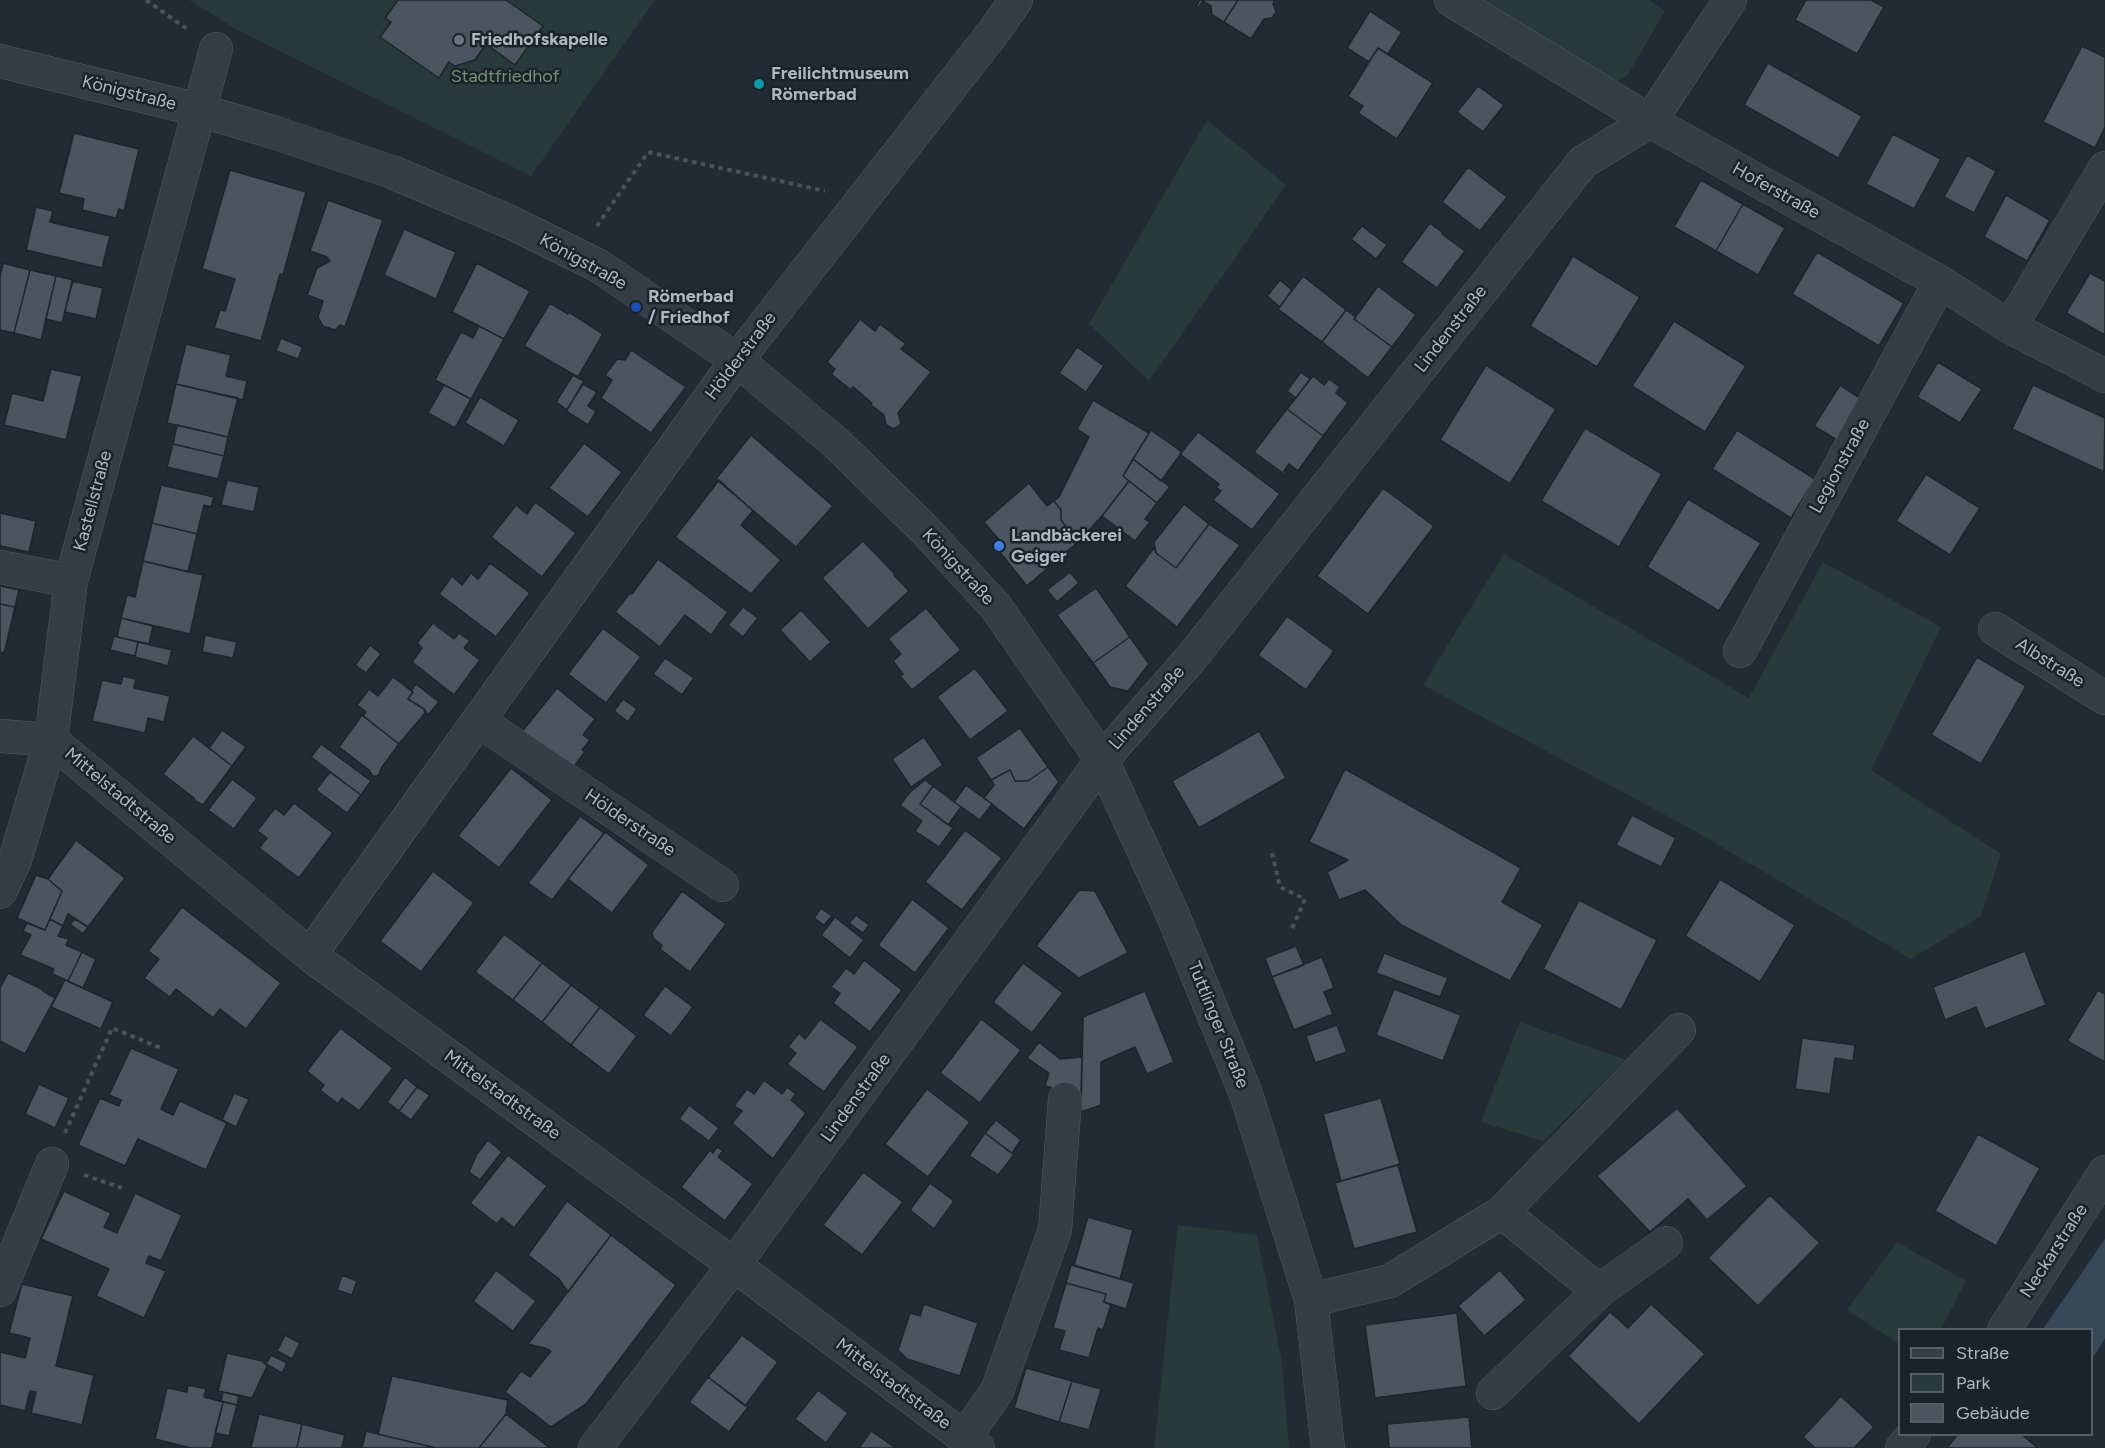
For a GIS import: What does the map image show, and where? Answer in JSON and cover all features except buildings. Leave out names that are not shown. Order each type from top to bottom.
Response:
[{"type":"street","name":"Hölderstraße","points":[[310,955],[737,360],[1016,0]]},
{"type":"street","name":"Hoferstraße","points":[[1450,0],[1650,121],[1940,282],[2010,327],[2105,376]]},
{"type":"street","name":"Lindenstraße","points":[[595,1448],[734,1265],[1102,760],[1192,657],[1583,162],[1650,121],[1730,0]]},
{"type":"street","name":"Kastellstraße","points":[[0,892],[15,860],[51,740],[71,581],[216,49]]},
{"type":"street","name":"Königstraße","points":[[0,61],[199,110],[392,171],[510,222],[576,257],[599,266],[737,360],[835,442],[924,529],[988,598],[1102,760]]},
{"type":"street","points":[[2010,327],[2105,168]]},
{"type":"street","name":"Legionstraße","points":[[1740,651],[1940,282]]},
{"type":"street","points":[[0,567],[71,581]]},
{"type":"street","name":"Albstraße","points":[[1995,628],[2105,698]]},
{"type":"street","name":"Hölderstraße","points":[[479,721],[722,885]]},
{"type":"street","points":[[0,736],[51,740]]},
{"type":"street","name":"Mittelstadtstraße","points":[[51,740],[310,955],[734,1265],[971,1443],[997,1391],[1055,1230],[1065,1099]]},
{"type":"street","name":"Tuttlinger Straße","points":[[1102,760],[1172,913],[1246,1094],[1311,1300],[1328,1448]]},
{"type":"street","points":[[1311,1300],[1390,1281],[1502,1212],[1679,1030]]},
{"type":"street","points":[[0,1290],[52,1164]]},
{"type":"street","name":"Neckarstraße","points":[[2005,1328],[2105,1172]]},
{"type":"street","points":[[1502,1212],[1599,1291]]},
{"type":"street","points":[[1493,1393],[1599,1291],[1666,1243]]},
{"type":"street","points":[[1902,1448],[1912,1436]]},
{"type":"path","points":[[146,0],[216,49]]},
{"type":"path","points":[[576,257],[648,152],[862,199]]},
{"type":"path","points":[[1272,853],[1280,887],[1305,899],[1291,931]]},
{"type":"path","points":[[52,1164],[112,1029],[161,1048]]},
{"type":"green space","name":"Stadtfriedhof","points":[[189,0],[655,0],[531,176],[234,28]]},
{"type":"green space","points":[[1457,0],[1649,0],[1665,11],[1627,76],[1605,86]]},
{"type":"green space","points":[[1207,120],[1286,185],[1149,381],[1089,324]]},
{"type":"green space","points":[[1504,554],[1749,698],[1823,562],[1941,627],[1871,770],[2001,854],[1981,916],[1911,959],[1695,831],[1423,685]]},
{"type":"green space","points":[[1520,1022],[1626,1060],[1543,1141],[1481,1122]]},
{"type":"green space","points":[[1178,1225],[1257,1235],[1282,1363],[1289,1448],[1154,1448]]},
{"type":"green space","points":[[1897,1242],[1966,1281],[1942,1328],[1898,1328],[1898,1343],[1847,1310]]},
{"type":"water","points":[[2105,1239],[2105,1338],[2093,1357],[2093,1328],[2044,1328]]},
{"type":"place","name":"Friedhofskapelle","points":[[459,40]]},
{"type":"place","name":"Freilichtmuseum Römerbad","points":[[759,84]]},
{"type":"place","name":"Römerbad / Friedhof","points":[[636,307]]},
{"type":"place","name":"Landbäckerei Geiger","points":[[999,546]]}]
